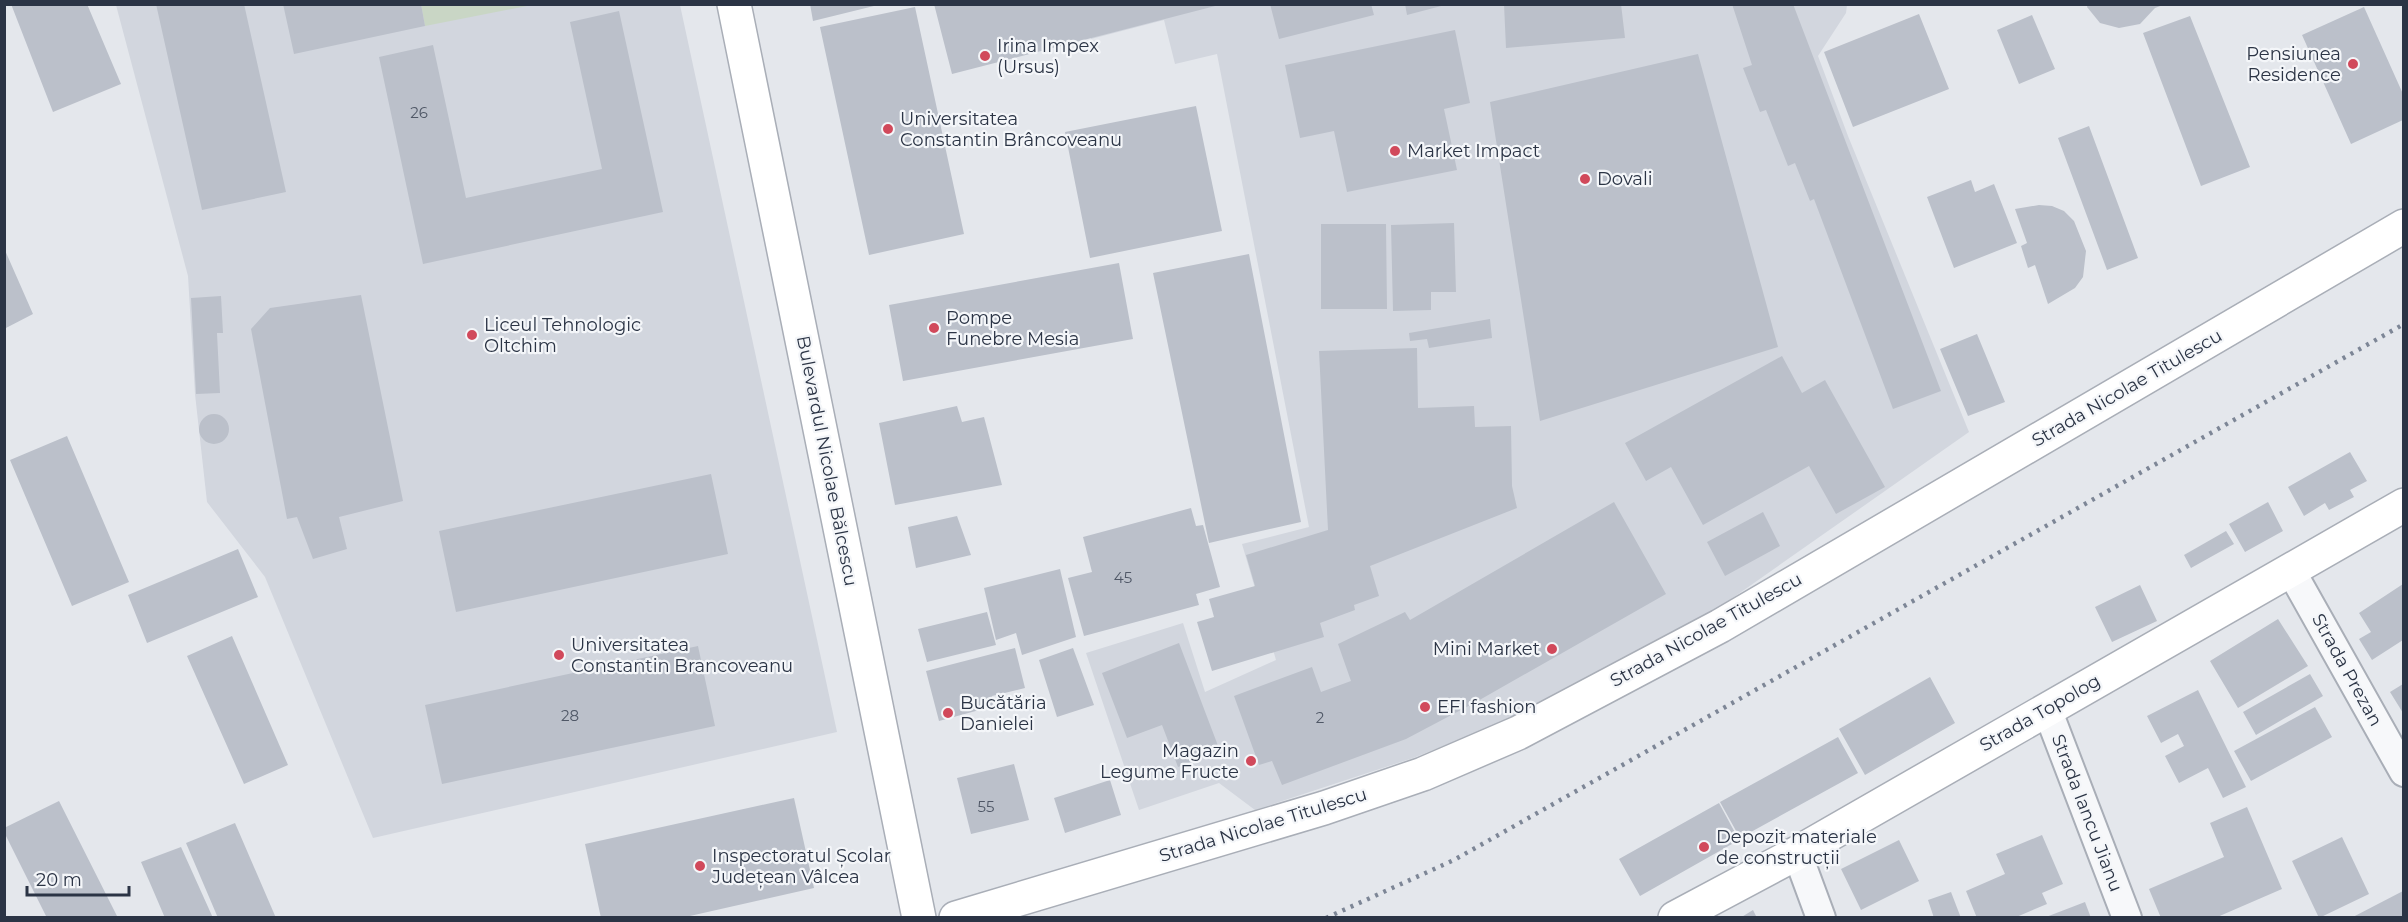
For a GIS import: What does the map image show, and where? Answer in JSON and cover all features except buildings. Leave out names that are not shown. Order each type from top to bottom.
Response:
[{"type":"main road","name":"Bulevardul Nicolae Bălcescu","points":[[734,4],[919,918]]},
{"type":"main road","name":"Strada Nicolae Titulescu","points":[[956,918],[1324,808],[1422,774],[1518,733],[1720,626],[2403,226]]},
{"type":"main road","name":"Strada Topolog","points":[[1674,918],[1797,853],[2403,505]]},
{"type":"street","name":"Strada Prezan","points":[[2290,569],[2403,772]]},
{"type":"street","name":"Strada Iancu Jianu","points":[[2047,709],[2127,918]]},
{"type":"street","points":[[1797,853],[1821,918]]},
{"type":"shaded area","name":"Liceul Tehnologic Oltchim","points":[[116,5],[680,5],[837,732],[373,838],[265,577],[207,502],[195,394],[188,276]]},
{"type":"shaded area","name":"Dovali","points":[[1082,5],[1847,5],[1846,13],[1818,56],[1848,136],[1969,432],[1724,604],[1509,720],[1413,758],[1255,810],[1219,783],[1139,810],[1086,653],[1183,623],[1205,692],[1276,660],[1242,544],[1309,527],[1217,54],[1175,64],[1164,20],[1091,39]]},
{"type":"green space","points":[[421,4],[532,5],[425,26]]},
{"type":"railway","points":[[1326,918],[1454,860],[2404,324]]},
{"type":"place","name":"Irina Impex (Ursus)","points":[[985,56]]},
{"type":"place","name":"Pensiunea Residence","points":[[2353,64]]},
{"type":"place","name":"Universitatea Constantin Brâncoveanu","points":[[888,129]]},
{"type":"place","name":"Market Impact","points":[[1395,151]]},
{"type":"place","name":"Dovali","points":[[1585,179]]},
{"type":"place","name":"Pompe Funebre Mesia","points":[[934,328]]},
{"type":"place","name":"Liceul Tehnologic Oltchim","points":[[472,335]]},
{"type":"place","name":"Mini Market","points":[[1552,649]]},
{"type":"place","name":"Universitatea Constantin Brancoveanu","points":[[559,655]]},
{"type":"place","name":"EFI fashion","points":[[1425,707]]},
{"type":"place","name":"Bucătăria Danielei","points":[[948,713]]},
{"type":"place","name":"Magazin Legume Fructe","points":[[1251,761]]},
{"type":"place","name":"Depozit materiale de construcții","points":[[1704,847]]},
{"type":"place","name":"Inspectoratul Școlar Județean Vâlcea","points":[[700,866]]}]
